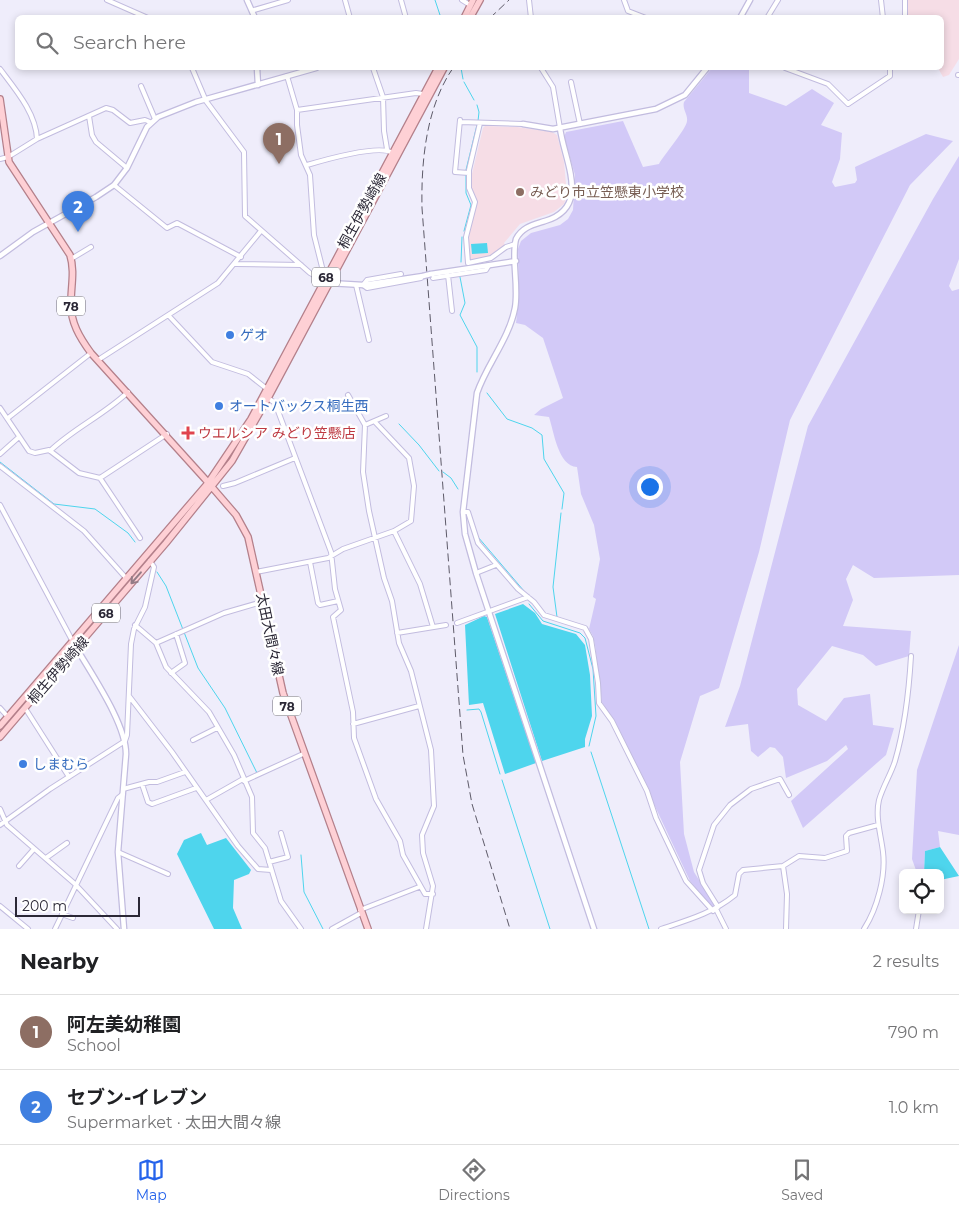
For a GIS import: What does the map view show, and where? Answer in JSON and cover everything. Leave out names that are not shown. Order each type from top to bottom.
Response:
[{"type":"main road","points":[[472,15],[480,0]]},
{"type":"main road","points":[[466,15],[472,2]]},
{"type":"main road","name":"桐生伊勢崎線","points":[[0,726],[126,578],[232,460],[268,398],[327,282],[390,151],[437,70]]},
{"type":"main road","name":"桐生伊勢崎線","points":[[0,737],[150,562],[210,485],[267,389],[443,70]]},
{"type":"main road","name":"太田大間々線","points":[[0,99],[8,157],[12,167],[69,251],[71,259],[72,316],[77,332],[91,353],[167,434],[244,529],[251,545],[283,693],[303,754],[368,929]]},
{"type":"street","points":[[106,0],[141,15]]},
{"type":"street","points":[[247,0],[254,10],[255,15]]},
{"type":"street","points":[[254,10],[288,0]]},
{"type":"street","points":[[345,0],[349,15]]},
{"type":"street","points":[[401,0],[405,15]]},
{"type":"street","points":[[462,0],[472,2]]},
{"type":"street","points":[[529,0],[531,15]]},
{"type":"street","points":[[624,0],[628,11],[638,15]]},
{"type":"street","points":[[742,15],[750,0]]},
{"type":"street","points":[[769,15],[778,0]]},
{"type":"street","points":[[881,0],[883,15]]},
{"type":"street","points":[[905,0],[905,15]]},
{"type":"street","points":[[0,69],[34,121],[37,139]]},
{"type":"street","points":[[193,70],[205,99],[244,152],[243,212],[246,218],[260,232],[327,282],[363,286],[516,261]]},
{"type":"street","points":[[257,70],[258,85]]},
{"type":"street","points":[[0,256],[49,222],[96,197],[114,185],[127,168],[150,122],[155,118],[205,99],[309,70]]},
{"type":"street","points":[[307,166],[342,156],[390,151],[384,131],[383,97],[374,70]]},
{"type":"street","points":[[542,70],[553,87],[570,173],[572,193],[569,204],[559,215],[523,230],[515,244],[517,289],[513,317],[503,340],[484,374],[477,393],[463,512],[465,534],[476,572],[594,929]]},
{"type":"street","points":[[469,173],[455,172],[460,121],[560,128],[646,112],[668,105],[689,91],[705,70]]},
{"type":"street","points":[[790,70],[828,84],[848,104],[890,76],[890,70]]},
{"type":"street","points":[[287,76],[297,110],[301,155],[310,175],[314,236],[322,267]]},
{"type":"street","points":[[571,82],[580,124]]},
{"type":"street","points":[[141,86],[155,118]]},
{"type":"street","points":[[297,110],[383,97],[416,93],[423,94]]},
{"type":"street","points":[[0,159],[8,157],[37,139],[108,108],[130,122],[145,120],[150,122]]},
{"type":"street","points":[[89,116],[92,135],[96,142],[127,168]]},
{"type":"street","points":[[480,123],[469,173],[469,188],[475,202],[466,237],[468,263],[491,258],[508,245],[515,244]]},
{"type":"street","points":[[114,185],[167,228],[177,223],[241,257]]},
{"type":"street","points":[[98,360],[218,283],[236,264],[260,232]]},
{"type":"street","points":[[71,259],[90,247]]},
{"type":"street","points":[[236,264],[302,265]]},
{"type":"street","points":[[431,275],[433,278],[486,270],[489,265]]},
{"type":"street","points":[[363,286],[367,280],[400,274]]},
{"type":"street","points":[[448,275],[452,311]]},
{"type":"street","points":[[356,285],[368,340]]},
{"type":"street","points":[[169,316],[212,362],[248,374],[267,389]]},
{"type":"street","points":[[8,418],[91,353]]},
{"type":"street","points":[[0,408],[31,452],[50,451],[73,431],[113,406],[128,392]]},
{"type":"street","points":[[348,394],[365,425],[363,472],[375,538],[384,578],[392,601],[397,634],[411,671],[432,758],[434,806],[424,828],[422,848],[433,886],[426,929]]},
{"type":"street","points":[[268,398],[274,402],[325,532],[332,556],[341,610],[333,617],[353,712],[354,738],[376,799],[400,841],[404,855],[419,887],[425,894],[433,894]]},
{"type":"street","points":[[365,425],[376,422],[386,416]]},
{"type":"street","points":[[256,572],[332,556],[343,549],[394,531],[411,521],[414,483],[409,458],[376,422]]},
{"type":"street","points":[[100,478],[167,434]]},
{"type":"street","points":[[0,454],[19,437]]},
{"type":"street","points":[[50,451],[79,473],[100,478],[140,538]]},
{"type":"street","points":[[223,486],[295,458]]},
{"type":"street","points":[[0,466],[84,531],[126,578]]},
{"type":"street","points":[[0,505],[119,725],[125,741]]},
{"type":"street","points":[[463,512],[468,512],[476,540],[496,565],[546,617],[582,626],[589,635],[598,683],[599,703],[612,722],[647,791],[656,818],[686,881],[716,909]]},
{"type":"street","points":[[394,531],[420,584],[433,627]]},
{"type":"street","points":[[124,929],[118,852],[125,741],[127,735],[131,644],[135,625],[146,602],[154,567],[150,562]]},
{"type":"street","points":[[310,562],[318,603],[320,605],[338,601]]},
{"type":"street","points":[[476,572],[496,565]]},
{"type":"street","points":[[457,623],[528,597]]},
{"type":"street","points":[[156,643],[224,613],[262,602]]},
{"type":"street","points":[[135,625],[156,643],[164,665],[204,706],[234,755],[252,797],[253,833],[264,845],[281,901],[301,929]]},
{"type":"street","points":[[397,634],[446,625]]},
{"type":"street","points":[[171,673],[185,663],[176,634]]},
{"type":"street","points":[[864,929],[876,903],[882,871],[884,854],[878,825],[879,800],[895,762],[909,691],[911,656]]},
{"type":"street","points":[[129,696],[238,846],[256,868],[271,870]]},
{"type":"street","points":[[353,724],[420,706]]},
{"type":"street","points":[[0,708],[8,717]]},
{"type":"street","points":[[25,708],[69,777]]},
{"type":"street","points":[[193,740],[217,728]]},
{"type":"street","points":[[0,826],[69,777],[125,741]]},
{"type":"street","points":[[206,800],[244,780],[303,754]]},
{"type":"street","points":[[55,929],[118,798],[123,792],[142,784],[157,782],[185,772]]},
{"type":"street","points":[[726,929],[703,883],[699,870],[714,826],[730,805],[751,789],[780,779],[789,795]]},
{"type":"street","points":[[142,784],[148,802],[152,804],[196,788]]},
{"type":"street","points":[[0,809],[4,822],[75,884],[117,929]]},
{"type":"street","points":[[661,929],[716,909],[735,895],[739,874],[743,870],[783,866],[800,856],[825,858],[846,853],[846,836],[849,833],[878,825]]},
{"type":"street","points":[[269,862],[288,856],[281,833]]},
{"type":"street","points":[[46,858],[67,843]]},
{"type":"street","points":[[19,866],[34,848]]},
{"type":"street","points":[[118,852],[168,874]]},
{"type":"street","points":[[783,866],[787,894],[786,929]]},
{"type":"street","points":[[332,929],[360,911],[419,887]]},
{"type":"street","points":[[0,906],[28,929]]},
{"type":"street","points":[[62,914],[73,918]]},
{"type":"street","points":[[916,929],[918,914]]},
{"type":"shaded area","points":[[907,0],[959,0],[959,59],[949,75],[943,77],[939,70],[944,70],[944,15],[907,15]]},
{"type":"shaded area","points":[[710,70],[749,70],[749,93],[786,106],[812,89],[834,103],[821,125],[842,133],[840,159],[832,182],[835,187],[855,183],[857,180],[855,167],[926,134],[953,141],[910,185],[790,420],[759,552],[719,688],[700,696],[680,762],[684,834],[694,872],[715,905],[712,907],[690,881],[622,736],[602,702],[595,645],[589,629],[596,599],[593,597],[600,559],[594,525],[581,494],[577,467],[565,461],[561,455],[549,417],[534,415],[541,409],[563,398],[543,338],[525,325],[516,323],[519,296],[518,249],[521,241],[531,233],[560,225],[568,219],[573,210],[575,175],[564,137],[566,132],[623,121],[643,167],[659,164],[686,124],[687,118],[684,102]]},
{"type":"shaded area","name":"みどり市立笠懸東小学校","points":[[485,126],[517,127],[552,132],[557,135],[564,162],[567,195],[564,204],[554,212],[520,224],[504,243],[505,245],[491,257],[470,260],[467,240],[477,202],[472,189],[471,178]]},
{"type":"shaded area","points":[[959,156],[959,259],[949,286],[952,291],[959,289],[959,575],[874,578],[853,565],[846,579],[853,600],[843,626],[911,631],[909,656],[876,666],[863,655],[832,646],[797,689],[798,705],[826,721],[844,698],[870,694],[873,725],[894,728],[886,755],[803,828],[791,801],[848,749],[846,745],[827,761],[786,778],[783,757],[775,748],[770,747],[758,757],[751,751],[748,724],[725,727],[740,686],[808,426],[933,199]]},
{"type":"shaded area","points":[[959,645],[959,835],[938,831],[940,847],[925,851],[924,869],[916,869],[912,859],[917,770]]},
{"type":"water","points":[[487,243],[488,253],[472,254],[471,244]]},
{"type":"water","points":[[523,604],[535,613],[542,624],[576,634],[585,645],[590,675],[592,716],[585,739],[585,747],[542,761],[495,614]]},
{"type":"water","points":[[484,616],[487,617],[536,763],[505,774],[483,703],[469,705],[465,625]]},
{"type":"water","points":[[201,833],[207,845],[226,838],[251,870],[249,874],[234,880],[233,908],[242,929],[214,929],[177,854],[184,840]]},
{"type":"water","points":[[940,847],[959,876],[944,879],[944,869],[924,869],[925,851]]},
{"type":"waterway","points":[[435,0],[440,15]]},
{"type":"waterway","points":[[461,70],[463,79]]},
{"type":"waterway","points":[[464,82],[474,100]]},
{"type":"waterway","points":[[477,105],[479,112],[478,121]]},
{"type":"waterway","points":[[466,170],[477,125]]},
{"type":"waterway","points":[[464,231],[471,205],[466,193],[466,175]]},
{"type":"waterway","points":[[461,262],[462,237]]},
{"type":"waterway","points":[[460,277],[465,303],[460,315],[477,347],[477,372]]},
{"type":"waterway","points":[[487,393],[507,419],[532,428],[542,435],[544,459],[564,493],[562,509]]},
{"type":"waterway","points":[[399,424],[419,445],[439,471]]},
{"type":"waterway","points":[[0,462],[54,504],[95,509],[128,533],[135,542]]},
{"type":"waterway","points":[[443,472],[451,478],[458,489]]},
{"type":"waterway","points":[[557,617],[553,587],[561,513]]},
{"type":"waterway","points":[[478,537],[524,591]]},
{"type":"waterway","points":[[157,572],[166,586],[198,668],[225,708],[257,773]]},
{"type":"waterway","points":[[529,604],[543,621],[580,633],[585,638],[593,669],[596,716],[589,746]]},
{"type":"waterway","points":[[467,710],[479,709],[481,712],[500,774]]},
{"type":"waterway","points":[[591,752],[649,929]]},
{"type":"waterway","points":[[502,780],[550,929]]},
{"type":"waterway","points":[[301,855],[304,892],[323,929]]},
{"type":"railway","points":[[493,15],[509,0]]},
{"type":"railway","points":[[452,70],[437,100],[427,135],[424,154],[422,208],[463,755],[472,804],[510,929]]},
{"type":"place","name":"阿左美幼稚園","points":[[279,164]]},
{"type":"place","name":"みどり市立笠懸東小学校","points":[[520,192]]},
{"type":"place","name":"セブン-イレブン","points":[[78,232]]},
{"type":"place","name":"ゲオ","points":[[230,335]]},
{"type":"place","name":"オートバックス桐生西","points":[[219,406]]},
{"type":"place","name":"ウエルシア みどり笠懸店","points":[[188,433]]},
{"type":"place","name":"しまむら","points":[[23,764]]}]
